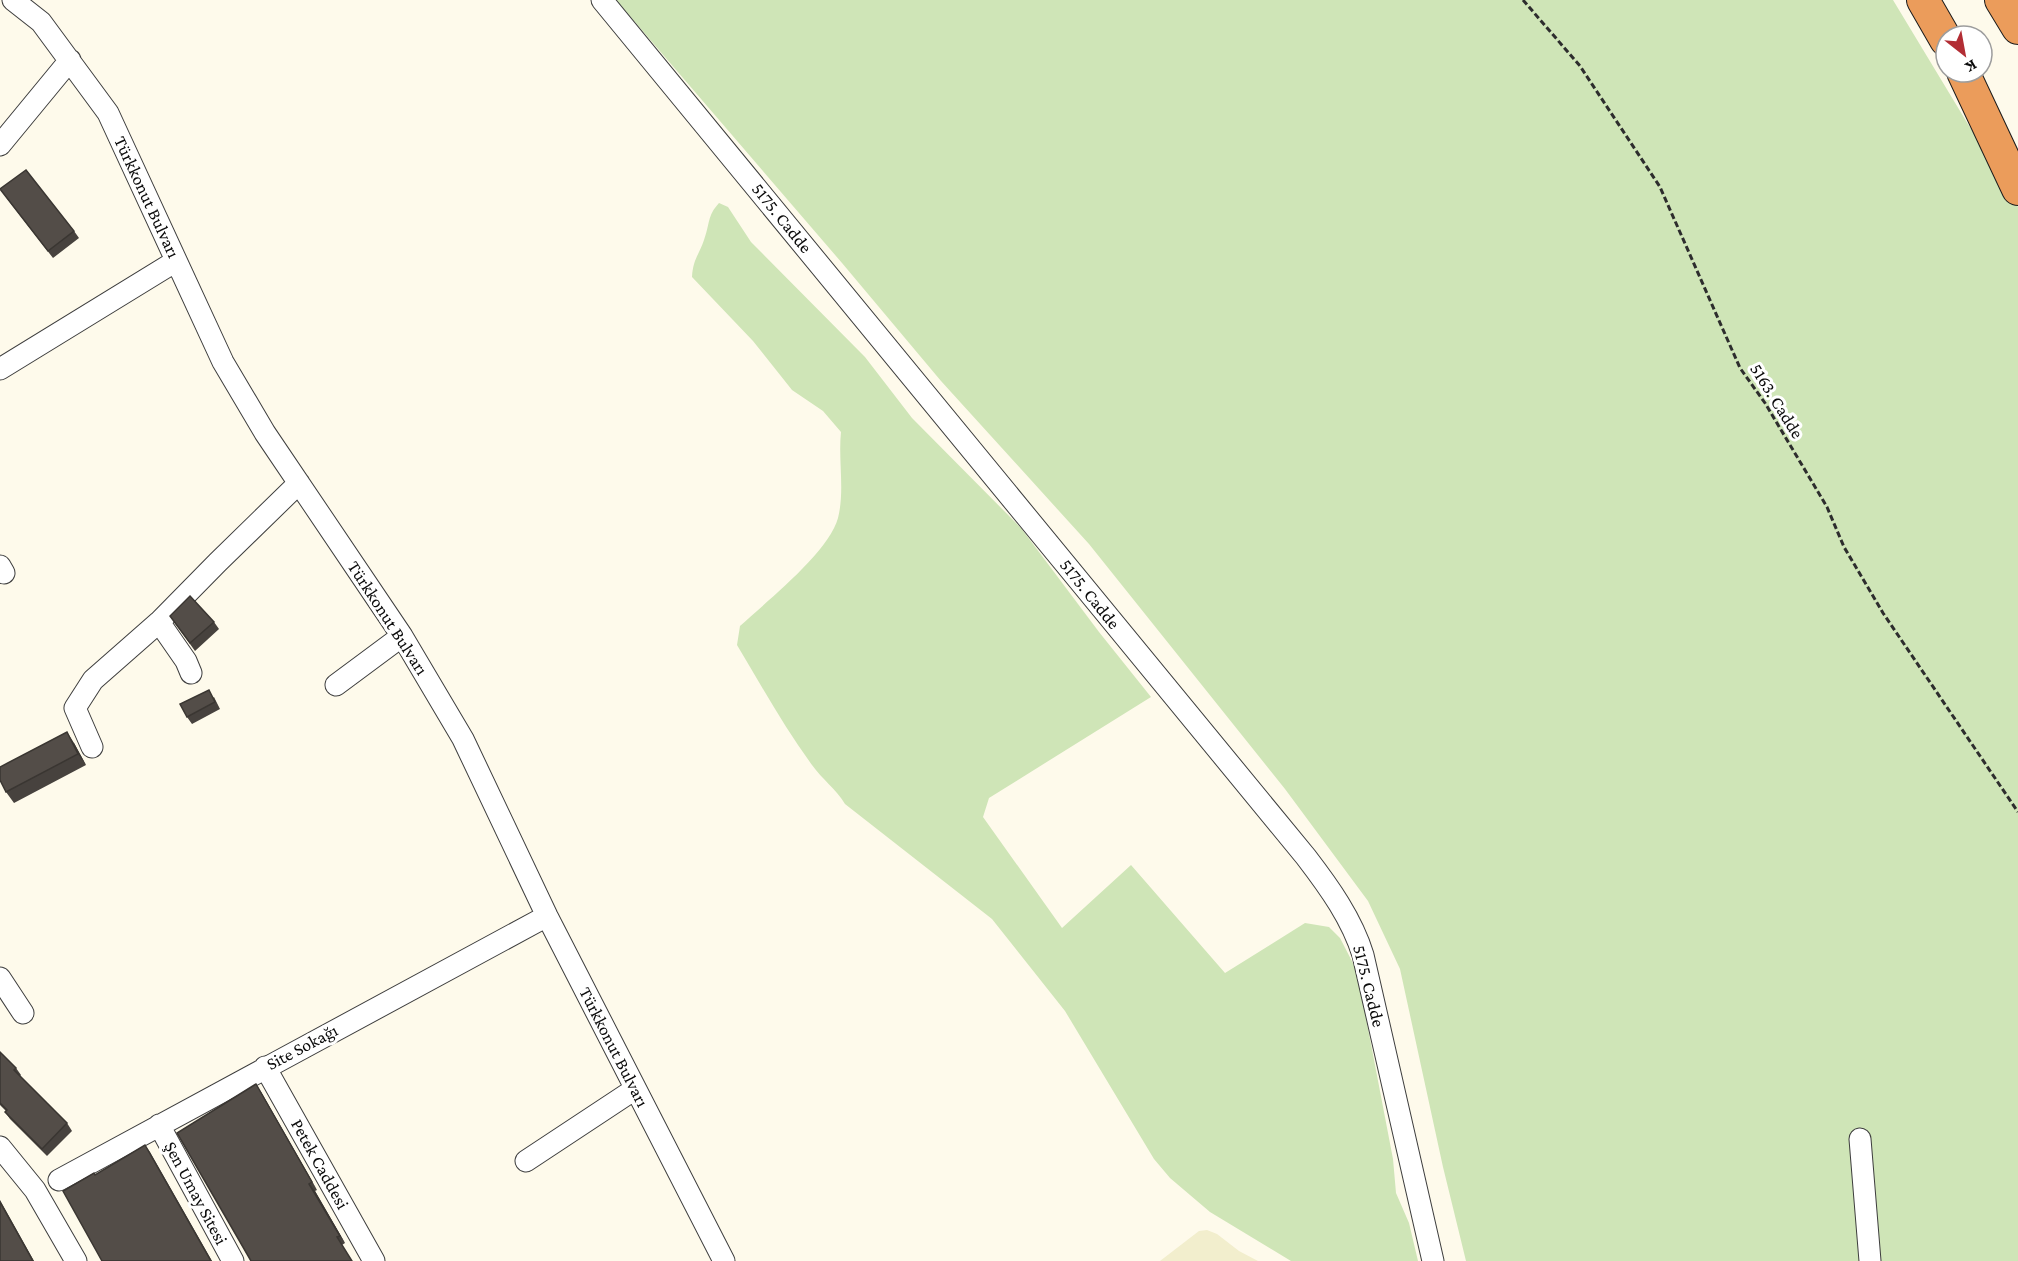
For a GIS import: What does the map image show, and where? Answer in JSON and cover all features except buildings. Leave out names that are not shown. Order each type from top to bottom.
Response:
[{"type":"highway","points":[[1923,0],[1937,24]]},
{"type":"highway","points":[[2001,0],[2018,28]]},
{"type":"highway","points":[[1970,84],[2018,189]]},
{"type":"highway","points":[[1972,84],[2018,156]]},
{"type":"street","name":"5175. Cadde","points":[[602,0],[1306,857],[1331,891],[1351,923],[1363,955],[1433,1261]]},
{"type":"street","name":"Türkkonut Bulvarı","points":[[28,4],[108,113],[223,362],[265,433],[402,636],[463,739],[547,916],[724,1261]]},
{"type":"street","points":[[0,145],[70,60]]},
{"type":"street","points":[[0,369],[176,261]]},
{"type":"street","points":[[92,747],[75,708],[93,680],[159,622],[299,483]]},
{"type":"street","points":[[159,622],[191,673]]},
{"type":"street","points":[[336,685],[402,636]]},
{"type":"street","name":"Site Sokağı","points":[[59,1180],[547,916]]},
{"type":"street","points":[[0,978],[23,1013]]},
{"type":"street","name":"Petek Caddesi","points":[[265,1067],[374,1261]]},
{"type":"street","points":[[526,1161],[635,1089]]},
{"type":"street","name":"Şen Umay Sitesi","points":[[159,1125],[233,1261]]},
{"type":"street","points":[[1860,1139],[1870,1261]]},
{"type":"street","points":[[0,1147],[35,1190],[76,1261]]},
{"type":"path","name":"5163. Cadde","points":[[1523,0],[1580,66],[1660,187],[1740,368],[1765,403],[1827,507],[1845,547],[1883,613],[2018,812]]},
{"type":"shaded area","points":[[1207,1230],[1258,1261],[1160,1261],[1199,1231]]},
{"type":"green space","points":[[616,0],[1893,0],[1934,68],[1934,84],[1944,84],[2018,207],[2018,1261],[1466,1261],[1400,969],[1368,901],[1285,789],[1089,544],[941,381]]},
{"type":"green space","points":[[719,203],[728,207],[751,242],[865,357],[912,418],[1021,528],[1151,697],[989,798],[983,817],[1062,928],[1131,865],[1225,973],[1305,923],[1329,927],[1340,938],[1357,971],[1393,1159],[1396,1193],[1409,1223],[1418,1261],[1291,1261],[1210,1212],[1170,1178],[1154,1159],[1065,1011],[992,919],[845,804],[816,770],[792,736],[737,645],[740,626],[810,561],[832,531],[838,518],[841,497],[841,432],[823,411],[792,390],[753,341],[692,277],[695,261],[711,216]]}]
